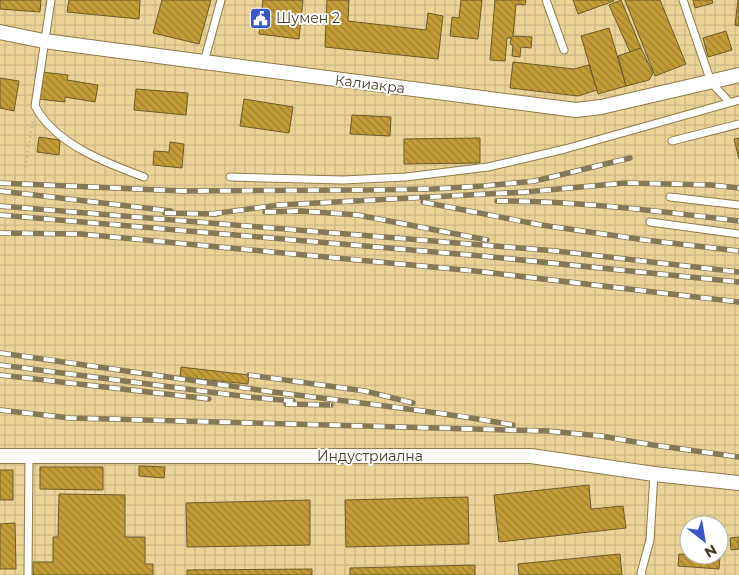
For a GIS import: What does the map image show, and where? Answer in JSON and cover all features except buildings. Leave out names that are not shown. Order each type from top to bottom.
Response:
[{"type":"street","name":"Калиакра","points":[[0,32],[44,41],[576,110],[600,107],[739,75]]},
{"type":"street","name":"Индустриална","points":[[0,456],[530,456],[654,474],[739,483]]},
{"type":"lane","points":[[51,0],[35,106],[46,122],[71,144],[105,163],[144,177]]},
{"type":"lane","points":[[204,62],[221,0]]},
{"type":"lane","points":[[546,0],[564,50]]},
{"type":"lane","points":[[683,0],[711,82],[729,102]]},
{"type":"lane","points":[[230,177],[343,180],[406,178],[488,167],[565,149],[739,100]]},
{"type":"lane","points":[[672,141],[739,124]]},
{"type":"lane","points":[[670,197],[739,205]]},
{"type":"lane","points":[[650,222],[739,234]]},
{"type":"lane","points":[[28,575],[29,456]]},
{"type":"lane","points":[[641,574],[650,540],[654,474]]},
{"type":"path","points":[[25,167],[35,106]]},
{"type":"shaded area","points":[[0,0],[739,0],[739,575],[0,575]]},
{"type":"railway","points":[[0,183],[183,191],[433,189],[535,181],[630,158]]},
{"type":"railway","points":[[211,214],[279,205],[525,192],[625,183],[711,185],[739,188]]},
{"type":"railway","points":[[0,191],[171,211]]},
{"type":"railway","points":[[497,201],[527,201],[649,210],[739,221]]},
{"type":"railway","points":[[423,202],[541,225],[739,251]]},
{"type":"railway","points":[[0,206],[556,251],[739,272]]},
{"type":"railway","points":[[265,212],[301,211],[358,215],[487,240]]},
{"type":"railway","points":[[165,213],[217,214]]},
{"type":"railway","points":[[0,215],[482,256],[739,282]]},
{"type":"railway","points":[[0,233],[81,234],[475,271],[739,302]]},
{"type":"railway","points":[[0,353],[513,425]]},
{"type":"railway","points":[[0,365],[293,401]]},
{"type":"railway","points":[[0,375],[209,399]]},
{"type":"railway","points":[[249,375],[365,391],[413,403]]},
{"type":"railway","points":[[286,404],[331,405]]},
{"type":"railway","points":[[0,410],[70,418],[548,431],[601,436],[739,457]]},
{"type":"place","name":"Шумен 2","points":[[260,18]]}]
